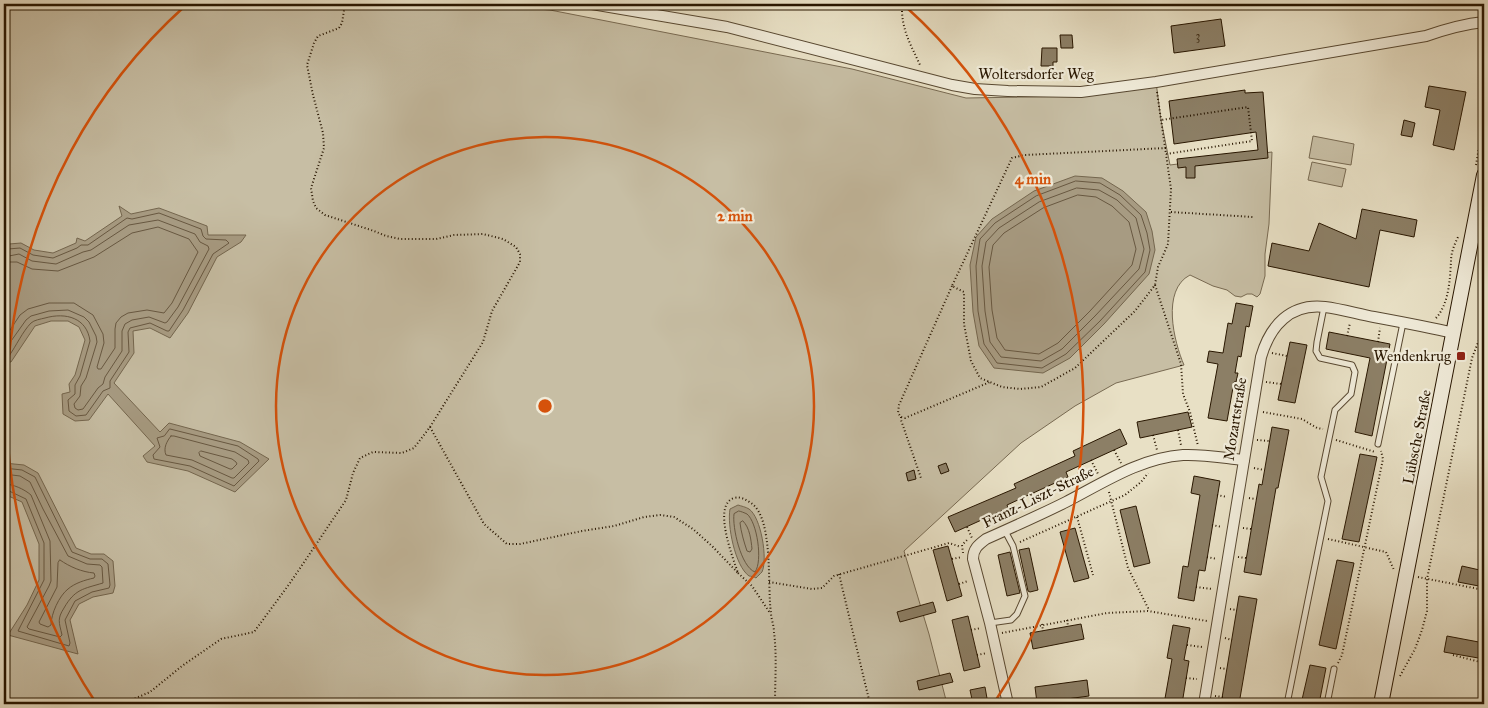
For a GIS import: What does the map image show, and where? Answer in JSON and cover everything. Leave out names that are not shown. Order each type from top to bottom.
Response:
[{"type":"street","name":"Woltersdorfer Weg","points":[[592,4],[727,27],[926,78],[975,88],[1008,91],[1081,92],[1156,82],[1426,36],[1469,23],[1484,22]]},
{"type":"street","name":"Lübsche Straße","points":[[1380,704],[1484,175]]},
{"type":"street","name":"Mozartstraße","points":[[1204,704],[1248,464],[1261,357],[1271,331],[1290,314],[1301,310],[1324,307],[1454,333]]},
{"type":"street","name":"Franz-Liszt-Straße","points":[[1008,704],[993,634],[986,626],[973,559],[973,552],[980,543],[1003,527],[1065,502],[1102,477],[1136,466],[1157,456],[1194,455],[1248,464]]},
{"type":"lane","points":[[1287,704],[1328,501],[1321,477],[1330,431],[1335,410],[1351,394],[1355,372],[1352,365],[1320,358],[1316,351],[1316,342],[1324,307]]},
{"type":"lane","points":[[1378,444],[1403,322]]},
{"type":"lane","points":[[986,626],[1011,620],[1017,614],[1025,596],[1013,546],[1003,527]]},
{"type":"lane","points":[[1327,704],[1334,669]]},
{"type":"path","points":[[122,704],[150,692],[182,666],[221,639],[254,632],[290,583],[346,500],[353,473],[360,458],[372,452],[402,453],[414,448],[430,427],[483,342],[492,311],[520,262],[520,254],[516,247],[503,239],[483,234],[454,235],[436,239],[400,239],[325,215],[316,208],[312,201],[311,188],[324,148],[323,133],[311,87],[308,65],[318,36],[339,28],[342,23],[345,4]]},
{"type":"path","points":[[902,4],[904,31],[926,78]]},
{"type":"path","points":[[1156,82],[1171,190],[1171,212],[1168,244],[1158,267],[1155,285],[1181,364],[1183,394],[1190,412],[1199,448]]},
{"type":"path","points":[[1161,120],[1248,107],[1252,141],[1166,154]]},
{"type":"path","points":[[921,478],[898,413],[899,405],[1012,158],[1025,155],[1166,148]]},
{"type":"path","points":[[1171,212],[1253,217]]},
{"type":"path","points":[[1432,321],[1442,310],[1451,273],[1452,252],[1459,234]]},
{"type":"path","points":[[952,286],[964,292],[964,324],[972,361],[980,378],[1002,387],[1020,389],[1042,388],[1075,368],[1135,311],[1155,285]]},
{"type":"path","points":[[1399,677],[1415,650],[1427,611],[1427,579],[1472,358],[1481,335],[1481,309],[1484,294]]},
{"type":"path","points":[[1347,336],[1350,322]]},
{"type":"path","points":[[1373,326],[1380,328],[1378,342]]},
{"type":"path","points":[[1274,347],[1272,353],[1287,356]]},
{"type":"path","points":[[901,417],[906,418],[990,382]]},
{"type":"path","points":[[1265,389],[1266,382],[1281,384]]},
{"type":"path","points":[[1261,412],[1302,419],[1317,428],[1330,431]]},
{"type":"path","points":[[430,427],[484,524],[507,544],[520,544],[614,526],[644,517],[660,515],[674,517],[693,529],[712,546],[752,586],[771,614]]},
{"type":"path","points":[[1178,430],[1182,448]]},
{"type":"path","points":[[1013,546],[1125,495],[1141,482],[1157,456],[1153,435]]},
{"type":"path","points":[[1329,438],[1382,454]]},
{"type":"path","points":[[1256,440],[1270,442]]},
{"type":"path","name":"Lübsche Straße","points":[[1334,669],[1342,655],[1383,459],[1378,444]]},
{"type":"path","points":[[1114,450],[1121,464],[1126,462]]},
{"type":"path","points":[[1092,460],[1102,477],[1112,502],[1128,568],[1148,611]]},
{"type":"path","points":[[1248,464],[1264,470]]},
{"type":"path","points":[[1056,483],[1061,494]]},
{"type":"path","points":[[1033,493],[1038,505]]},
{"type":"path","points":[[1218,495],[1232,498]]},
{"type":"path","points":[[738,572],[724,523],[726,505],[730,500],[737,497],[744,498],[755,506],[760,514],[766,538],[771,614],[775,633],[776,704]]},
{"type":"path","points":[[1246,497],[1256,499]]},
{"type":"path","points":[[997,514],[1003,527]]},
{"type":"path","points":[[1077,517],[1093,575]]},
{"type":"path","points":[[1118,526],[1123,524]]},
{"type":"path","points":[[1212,525],[1227,528]]},
{"type":"path","points":[[952,560],[964,556],[962,547],[964,543],[972,538],[967,527]]},
{"type":"path","points":[[1241,527],[1251,529]]},
{"type":"path","points":[[1079,541],[1083,540]]},
{"type":"path","points":[[769,582],[812,589],[822,588],[834,576],[839,574],[949,543],[962,547]]},
{"type":"path","points":[[1124,553],[1130,552]]},
{"type":"path","points":[[1236,556],[1246,558]]},
{"type":"path","points":[[1207,557],[1222,559]]},
{"type":"path","points":[[1086,566],[1090,565]]},
{"type":"path","points":[[839,574],[870,704]]},
{"type":"path","points":[[959,584],[969,581]]},
{"type":"path","points":[[1196,586],[1217,590]]},
{"type":"path","points":[[1228,608],[1237,610]]},
{"type":"path","points":[[993,634],[1107,613],[1148,611],[1212,622]]},
{"type":"path","points":[[1067,620],[1068,626]]},
{"type":"path","points":[[1042,624],[1043,631]]},
{"type":"path","points":[[971,630],[986,626]]},
{"type":"path","points":[[1223,638],[1232,640]]},
{"type":"path","points":[[1187,645],[1207,648]]},
{"type":"path","points":[[977,655],[987,652]]},
{"type":"path","points":[[1452,655],[1484,663]]},
{"type":"path","points":[[1218,668],[1227,669]]},
{"type":"path","points":[[1186,678],[1202,680]]},
{"type":"path","points":[[1213,696],[1223,697]]},
{"type":"path","points":[[1066,704],[1077,703],[1076,697]]},
{"type":"path","points":[[988,700],[997,698],[998,704]]},
{"type":"shaded area","points":[[4,4],[480,4],[550,10],[852,69],[966,98],[1083,96],[1156,82],[1170,165],[1272,152],[1265,276],[1260,294],[1257,297],[1247,294],[1241,297],[1190,275],[1181,282],[1175,292],[1172,317],[1184,365],[1116,383],[1075,406],[1021,443],[904,551],[929,634],[947,704],[4,704]]},
{"type":"shaded area","points":[[1313,136],[1354,144],[1351,165],[1309,158]]},
{"type":"shaded area","points":[[1312,162],[1346,169],[1342,187],[1308,180]]},
{"type":"water","points":[[1075,176],[1102,178],[1123,191],[1146,212],[1155,250],[1149,274],[1070,358],[1043,373],[994,368],[979,346],[973,312],[970,265],[976,237],[992,219],[1034,191]]},
{"type":"water","points":[[119,206],[131,214],[159,208],[207,226],[208,235],[246,235],[241,242],[217,257],[188,313],[170,338],[150,328],[133,331],[134,353],[114,383],[160,432],[169,423],[240,442],[269,459],[235,492],[188,471],[147,462],[143,456],[155,446],[108,394],[89,420],[75,421],[63,414],[62,394],[70,392],[69,384],[75,375],[85,340],[79,327],[68,321],[51,321],[35,326],[11,362],[4,362],[4,239],[9,244],[21,243],[34,250],[53,253],[76,243],[77,238],[85,241],[122,216]]},
{"type":"water","points":[[4,463],[24,465],[38,473],[76,548],[91,554],[104,554],[113,561],[115,586],[113,593],[93,597],[79,604],[70,620],[78,654],[8,635],[27,605],[39,580],[39,544],[22,502],[4,494]]},
{"type":"water","points":[[738,505],[748,508],[753,513],[760,529],[764,548],[764,566],[762,572],[756,578],[749,576],[744,571],[733,545],[729,516],[730,509]]},
{"type":"building","points":[[1221,19],[1225,46],[1174,53],[1171,26]]},
{"type":"building","points":[[1060,35],[1072,35],[1073,48],[1061,48]]},
{"type":"building","points":[[1042,48],[1057,48],[1057,62],[1053,62],[1053,66],[1041,66]]},
{"type":"building","points":[[1429,86],[1466,92],[1454,150],[1433,145],[1440,110],[1425,107]]},
{"type":"building","points":[[1245,90],[1245,93],[1263,92],[1268,158],[1195,166],[1195,178],[1186,178],[1186,167],[1178,168],[1177,159],[1258,150],[1256,132],[1174,144],[1169,101]]},
{"type":"building","points":[[1404,120],[1415,123],[1412,137],[1401,135]]},
{"type":"building","points":[[1362,209],[1417,220],[1414,237],[1380,230],[1369,287],[1268,266],[1272,243],[1309,251],[1319,223],[1356,239]]},
{"type":"building","points":[[1236,303],[1253,306],[1249,327],[1246,326],[1241,357],[1238,356],[1235,373],[1238,373],[1236,382],[1234,382],[1227,421],[1208,418],[1218,364],[1207,362],[1209,351],[1223,353],[1228,323],[1232,324]]},
{"type":"building","points":[[1329,332],[1390,344],[1372,436],[1355,432],[1370,358],[1326,349]]},
{"type":"building","points":[[1290,342],[1307,345],[1295,403],[1278,400]]},
{"type":"building","points":[[1188,412],[1192,427],[1140,438],[1137,422]]},
{"type":"building","points":[[1272,427],[1289,430],[1278,488],[1276,488],[1261,575],[1244,572],[1259,484],[1262,485]]},
{"type":"building","points":[[1120,429],[1127,444],[1066,472],[1068,477],[1007,505],[1008,508],[955,532],[948,517],[1016,488],[1014,484],[1075,456],[1073,451]]},
{"type":"building","points":[[1360,454],[1377,457],[1359,542],[1342,539]]},
{"type":"building","points":[[946,463],[949,471],[941,474],[938,466]]},
{"type":"building","points":[[914,470],[916,479],[908,481],[906,473]]},
{"type":"building","points":[[1194,476],[1220,481],[1205,571],[1199,570],[1194,601],[1178,598],[1183,566],[1188,567],[1200,495],[1191,493]]},
{"type":"building","points":[[1136,506],[1150,563],[1134,567],[1120,510]]},
{"type":"building","points":[[1075,528],[1089,578],[1074,582],[1060,532]]},
{"type":"building","points":[[948,546],[962,596],[947,601],[933,550]]},
{"type":"building","points":[[1029,548],[1038,590],[1030,592],[1028,591],[1019,550]]},
{"type":"building","points":[[1010,552],[1020,593],[1007,596],[998,555]]},
{"type":"building","points":[[1337,560],[1354,563],[1336,649],[1319,645]]},
{"type":"building","points":[[1462,566],[1484,571],[1484,587],[1458,582]]},
{"type":"building","points":[[1239,596],[1257,599],[1239,704],[1221,704]]},
{"type":"building","points":[[933,602],[936,612],[900,622],[897,612]]},
{"type":"building","points":[[968,616],[980,667],[964,671],[952,620]]},
{"type":"building","points":[[1081,624],[1084,639],[1033,649],[1030,633]]},
{"type":"building","points":[[1173,625],[1190,628],[1184,660],[1189,661],[1182,704],[1164,704],[1172,659],[1167,658]]},
{"type":"building","points":[[1447,636],[1484,643],[1484,659],[1444,652]]},
{"type":"building","points":[[1310,665],[1326,668],[1319,704],[1301,704]]},
{"type":"building","points":[[950,673],[953,682],[919,690],[917,681]]},
{"type":"building","points":[[1087,680],[1089,696],[1037,703],[1035,687]]},
{"type":"building","points":[[985,687],[988,704],[973,704],[970,690]]},
{"type":"place","name":"Wendenkrug","points":[[1461,356]]}]
